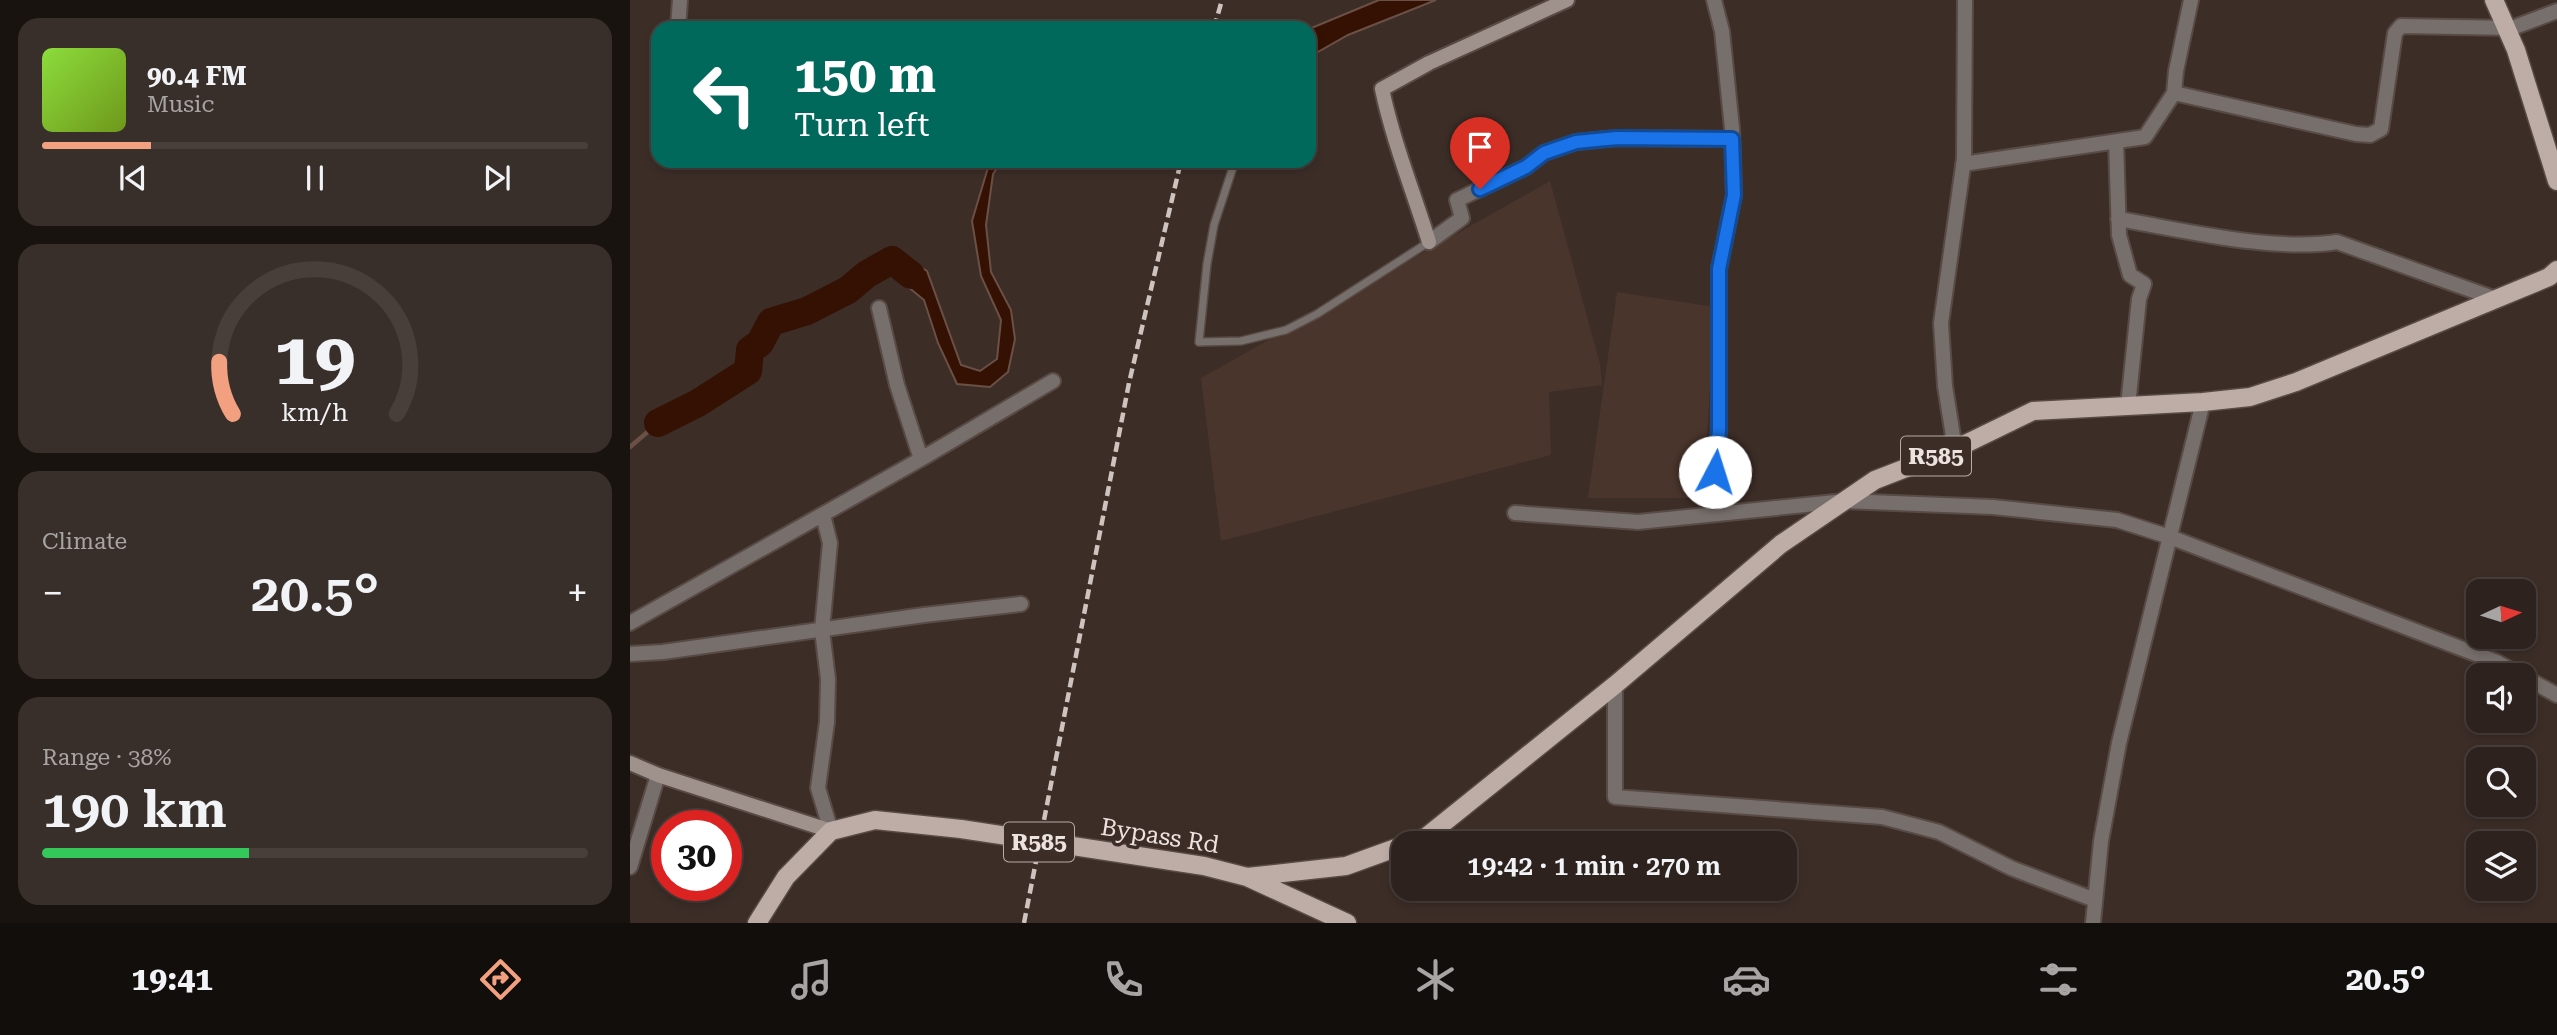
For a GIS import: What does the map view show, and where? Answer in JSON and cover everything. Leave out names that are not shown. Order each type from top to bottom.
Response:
[{"type":"main road","points":[[2494,0],[2508,29],[2557,181]]},
{"type":"main road","name":"R585","points":[[1433,831],[1615,685],[1781,544],[1875,480],[1955,449],[2033,411],[2250,397],[2296,382],[2496,299],[2557,270]]},
{"type":"main road","name":"Bypass Rd","points":[[831,831],[875,820],[961,829],[1204,866],[1247,877],[1348,923]]},
{"type":"main road","points":[[757,923],[786,877],[831,831]]},
{"type":"main road","name":"R585","points":[[1247,877],[1346,866],[1391,850]]},
{"type":"street","points":[[678,21],[680,0]]},
{"type":"street","points":[[1567,0],[1429,63],[1382,89],[1389,124],[1429,243],[1462,218],[1457,200],[1526,167],[1544,153],[1576,142],[1617,138],[1732,139]]},
{"type":"street","points":[[1712,514],[1719,430],[1719,269],[1734,195],[1722,31],[1714,0]]},
{"type":"street","points":[[1955,449],[1945,386],[1941,323],[1963,164],[1965,0]]},
{"type":"street","points":[[1963,164],[2145,137],[2174,93],[2191,0]]},
{"type":"street","points":[[2174,93],[2370,135],[2381,129],[2395,33],[2401,26],[2508,29],[2557,11]]},
{"type":"street","points":[[2116,142],[2119,235],[2130,275],[2144,284],[2139,299],[2128,406]]},
{"type":"street","points":[[2118,219],[2235,239],[2316,245],[2337,242],[2496,299]]},
{"type":"street","points":[[879,308],[897,385],[921,459]]},
{"type":"street","points":[[630,623],[921,459],[1053,381]]},
{"type":"street","points":[[2093,923],[2101,841],[2119,743],[2203,402]]},
{"type":"street","points":[[1515,513],[1639,522],[1845,500],[1993,507],[2117,520],[2170,537],[2499,663]]},
{"type":"street","points":[[823,515],[830,543],[822,630],[828,690],[827,722],[818,789],[831,831]]},
{"type":"street","points":[[630,654],[663,652],[1021,604]]},
{"type":"street","points":[[2536,683],[2557,695]]},
{"type":"street","points":[[1615,685],[1615,797],[1882,817],[1939,832],[2011,868],[2095,901]]},
{"type":"street","points":[[630,763],[658,775],[831,831]]},
{"type":"street","points":[[630,867],[658,775]]},
{"type":"lane","points":[[1233,168],[1212,238],[1199,342],[1241,341],[1286,330],[1317,314],[1429,243]]},
{"type":"shaded area","points":[[1379,0],[1436,0],[1348,35],[1316,53],[1316,26]]},
{"type":"shaded area","points":[[988,168],[997,168],[993,174],[986,225],[991,272],[1011,310],[1015,339],[1008,372],[990,387],[957,384],[938,343],[924,300],[901,281],[899,255],[927,271],[961,365],[980,371],[997,359],[1001,320],[981,276],[972,221]]},
{"type":"shaded area","points":[[1550,181],[1600,364],[1602,385],[1549,392],[1551,455],[1221,541],[1201,378]]},
{"type":"shaded area","points":[[1617,292],[1715,307],[1703,498],[1588,498]]},
{"type":"waterway","points":[[658,423],[698,403],[748,371],[750,350],[760,343],[771,322],[807,311],[848,290],[867,274],[892,260],[911,275]]},
{"type":"waterway","points":[[630,447],[658,423]]},
{"type":"railway","points":[[1216,21],[1222,0]]},
{"type":"railway","points":[[1024,923],[1129,383],[1179,168]]},
{"type":"route","points":[[1480,189],[1526,167],[1544,153],[1576,142],[1617,138],[1732,139],[1734,195],[1719,269],[1719,430],[1715,472]]}]
